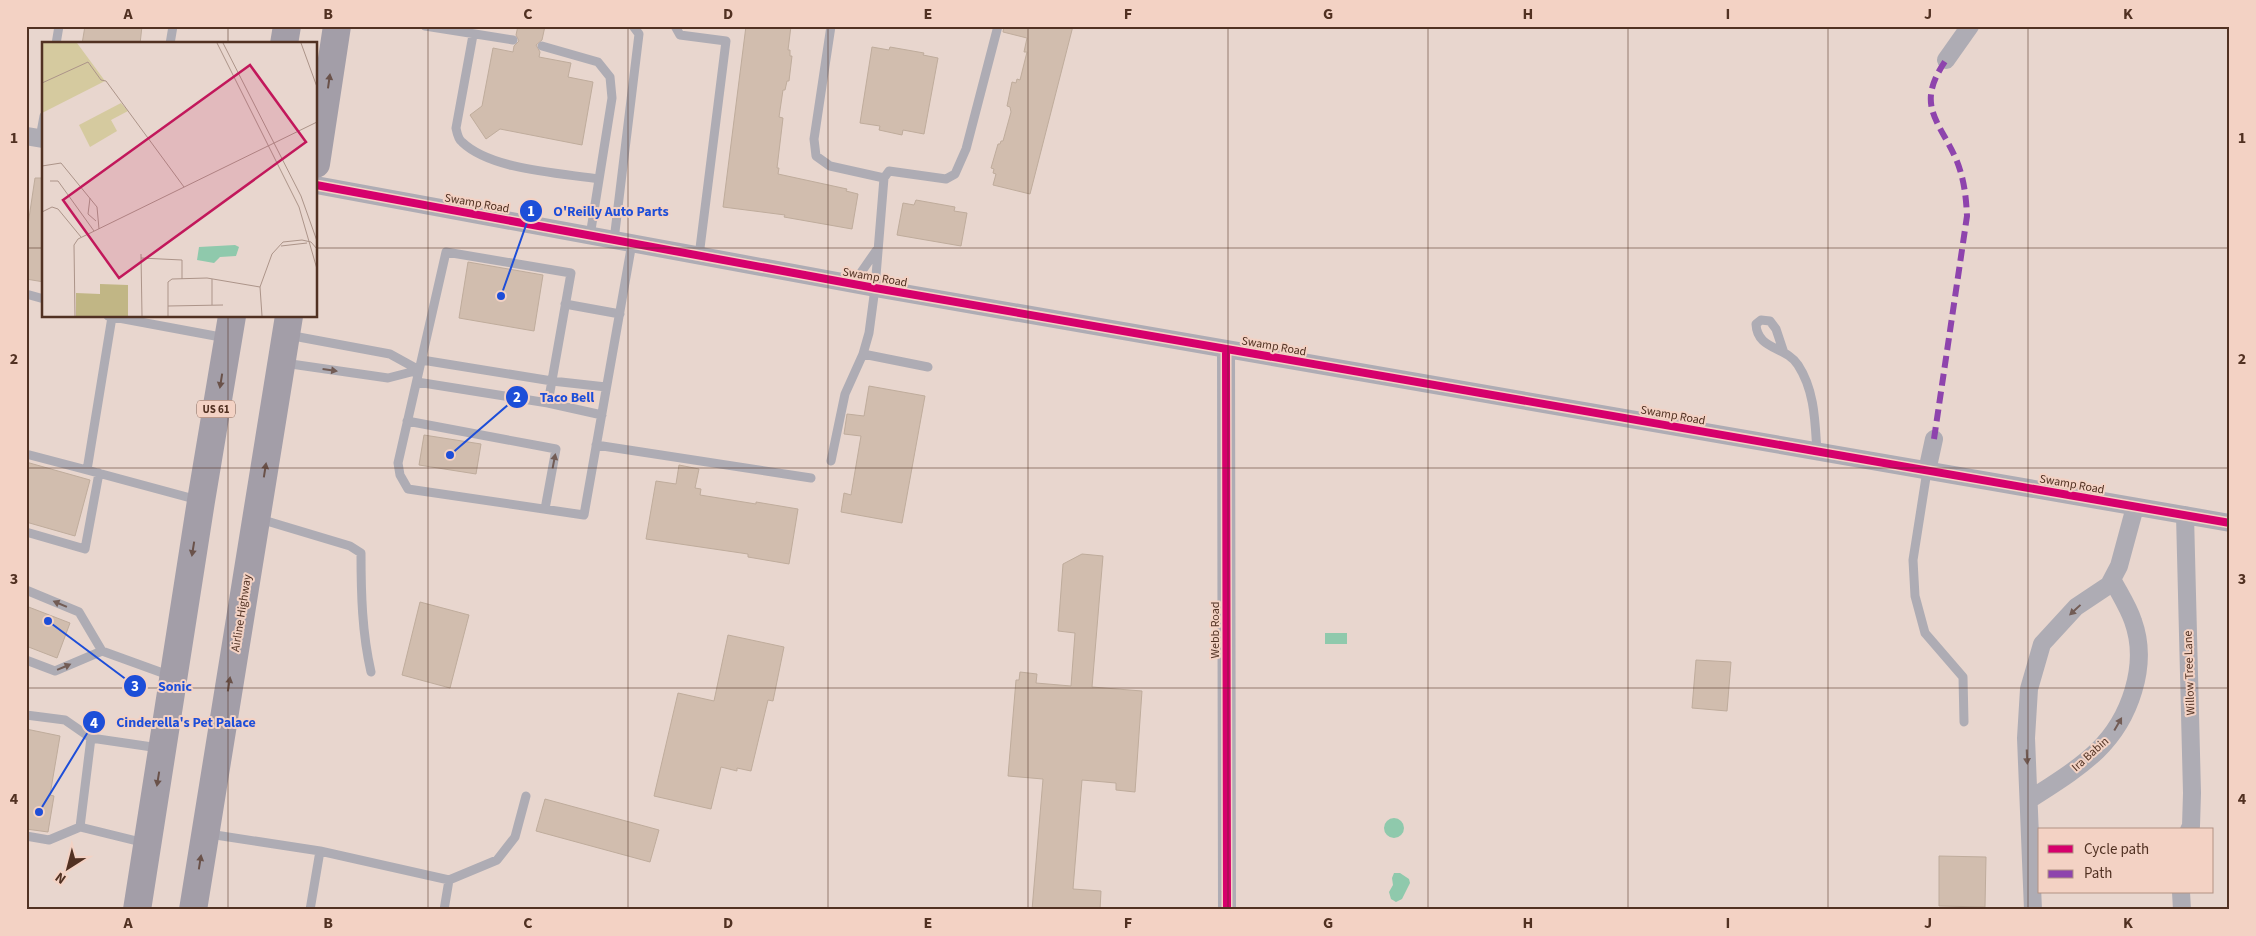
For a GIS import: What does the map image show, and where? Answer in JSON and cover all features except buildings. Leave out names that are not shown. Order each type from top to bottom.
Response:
[{"type":"highway","points":[[284,42],[287,26]]},
{"type":"highway","points":[[318,143],[337,26]]},
{"type":"highway","name":"Airline Highway","points":[[193,910],[288,326]]},
{"type":"highway","name":"US 61","points":[[137,910],[230,328]]},
{"type":"street","points":[[1946,60],[1967,28]]},
{"type":"street","name":"Swamp Road","points":[[318,185],[875,288],[2230,523]]},
{"type":"street","name":"Webb Road","points":[[1226,349],[1227,910]]},
{"type":"street","points":[[1927,471],[1934,439]]},
{"type":"street","points":[[2033,910],[2026,738],[2029,689],[2042,644],[2076,607],[2109,585],[2119,566],[2135,507]]},
{"type":"street","name":"Willow Tree Lane","points":[[2185,515],[2192,794],[2190,828]]},
{"type":"street","name":"Ira Babin","points":[[2029,800],[2065,777],[2097,751],[2119,726],[2136,683],[2139,653],[2133,621],[2112,579]]},
{"type":"street","points":[[2181,894],[2182,910]]},
{"type":"lane","points":[[56,42],[59,26]]},
{"type":"lane","points":[[170,42],[173,26]]},
{"type":"lane","points":[[425,26],[513,40]]},
{"type":"lane","points":[[614,240],[640,34],[633,26]]},
{"type":"lane","points":[[675,26],[680,35],[726,41],[699,256]]},
{"type":"lane","points":[[831,26],[814,139],[816,156],[830,166],[884,178]]},
{"type":"lane","points":[[831,461],[845,394],[863,354],[875,288],[884,178],[889,171],[946,179],[955,174],[966,149],[998,26]]},
{"type":"lane","points":[[473,35],[456,128],[460,141],[478,154],[503,164],[599,179]]},
{"type":"lane","points":[[542,46],[598,62],[610,77],[612,98],[590,236]]},
{"type":"lane","points":[[37,138],[42,122]]},
{"type":"lane","points":[[548,403],[571,273],[446,252],[398,463],[400,475],[408,489],[584,515],[632,243]]},
{"type":"lane","points":[[853,284],[878,248]]},
{"type":"lane","points":[[26,294],[42,298]]},
{"type":"lane","points":[[566,304],[620,314]]},
{"type":"lane","points":[[87,470],[110,318]]},
{"type":"lane","points":[[121,318],[230,328]]},
{"type":"lane","points":[[288,326],[390,354],[419,370]]},
{"type":"lane","points":[[1783,350],[1797,362],[1810,390],[1815,416],[1817,452]]},
{"type":"lane","points":[[863,354],[928,367]]},
{"type":"lane","points":[[422,360],[552,381],[606,387]]},
{"type":"lane","points":[[281,362],[388,378],[419,370]]},
{"type":"lane","points":[[416,382],[548,403],[602,414]]},
{"type":"lane","points":[[407,421],[556,449],[545,509]]},
{"type":"lane","points":[[596,445],[811,478]]},
{"type":"lane","points":[[26,454],[201,501]]},
{"type":"lane","points":[[1927,471],[1913,560],[1915,596],[1925,633],[1963,677],[1964,722]]},
{"type":"lane","points":[[26,532],[85,549],[99,473]]},
{"type":"lane","points":[[257,518],[350,546],[361,553],[362,604],[366,650],[371,672]]},
{"type":"lane","points":[[26,590],[79,612],[102,651],[173,677]]},
{"type":"lane","points":[[26,660],[55,671],[102,651]]},
{"type":"lane","points":[[26,715],[65,720],[91,738],[162,748]]},
{"type":"lane","points":[[80,826],[91,738]]},
{"type":"lane","points":[[205,833],[320,851],[449,880],[497,860],[515,837],[526,796]]},
{"type":"lane","points":[[26,836],[48,840],[80,826],[148,844]]},
{"type":"lane","points":[[310,910],[320,851]]},
{"type":"lane","points":[[444,910],[449,880]]},
{"type":"shaded area","points":[[1325,633],[1347,633],[1347,644],[1325,644]]},
{"type":"shaded area","points":[[1394,818],[1401,821],[1404,828],[1401,835],[1394,838],[1387,835],[1384,828],[1387,821]]},
{"type":"shaded area","points":[[1394,873],[1400,873],[1409,879],[1410,883],[1402,899],[1396,902],[1391,899],[1389,892],[1393,885],[1392,878]]},
{"type":"marked path","points":[[1934,439],[1967,216],[1961,173],[1937,122],[1931,101],[1932,89],[1946,60]]},
{"type":"cycle path","points":[[318,185],[875,288],[2230,523]]},
{"type":"cycle path","points":[[1226,349],[1227,910]]},
{"type":"place","name":"O'Reilly Auto Parts","points":[[501,296]]},
{"type":"place","name":"Taco Bell","points":[[450,455]]},
{"type":"place","name":"Sonic","points":[[48,621]]},
{"type":"place","name":"Cinderella's Pet Palace","points":[[39,812]]}]
